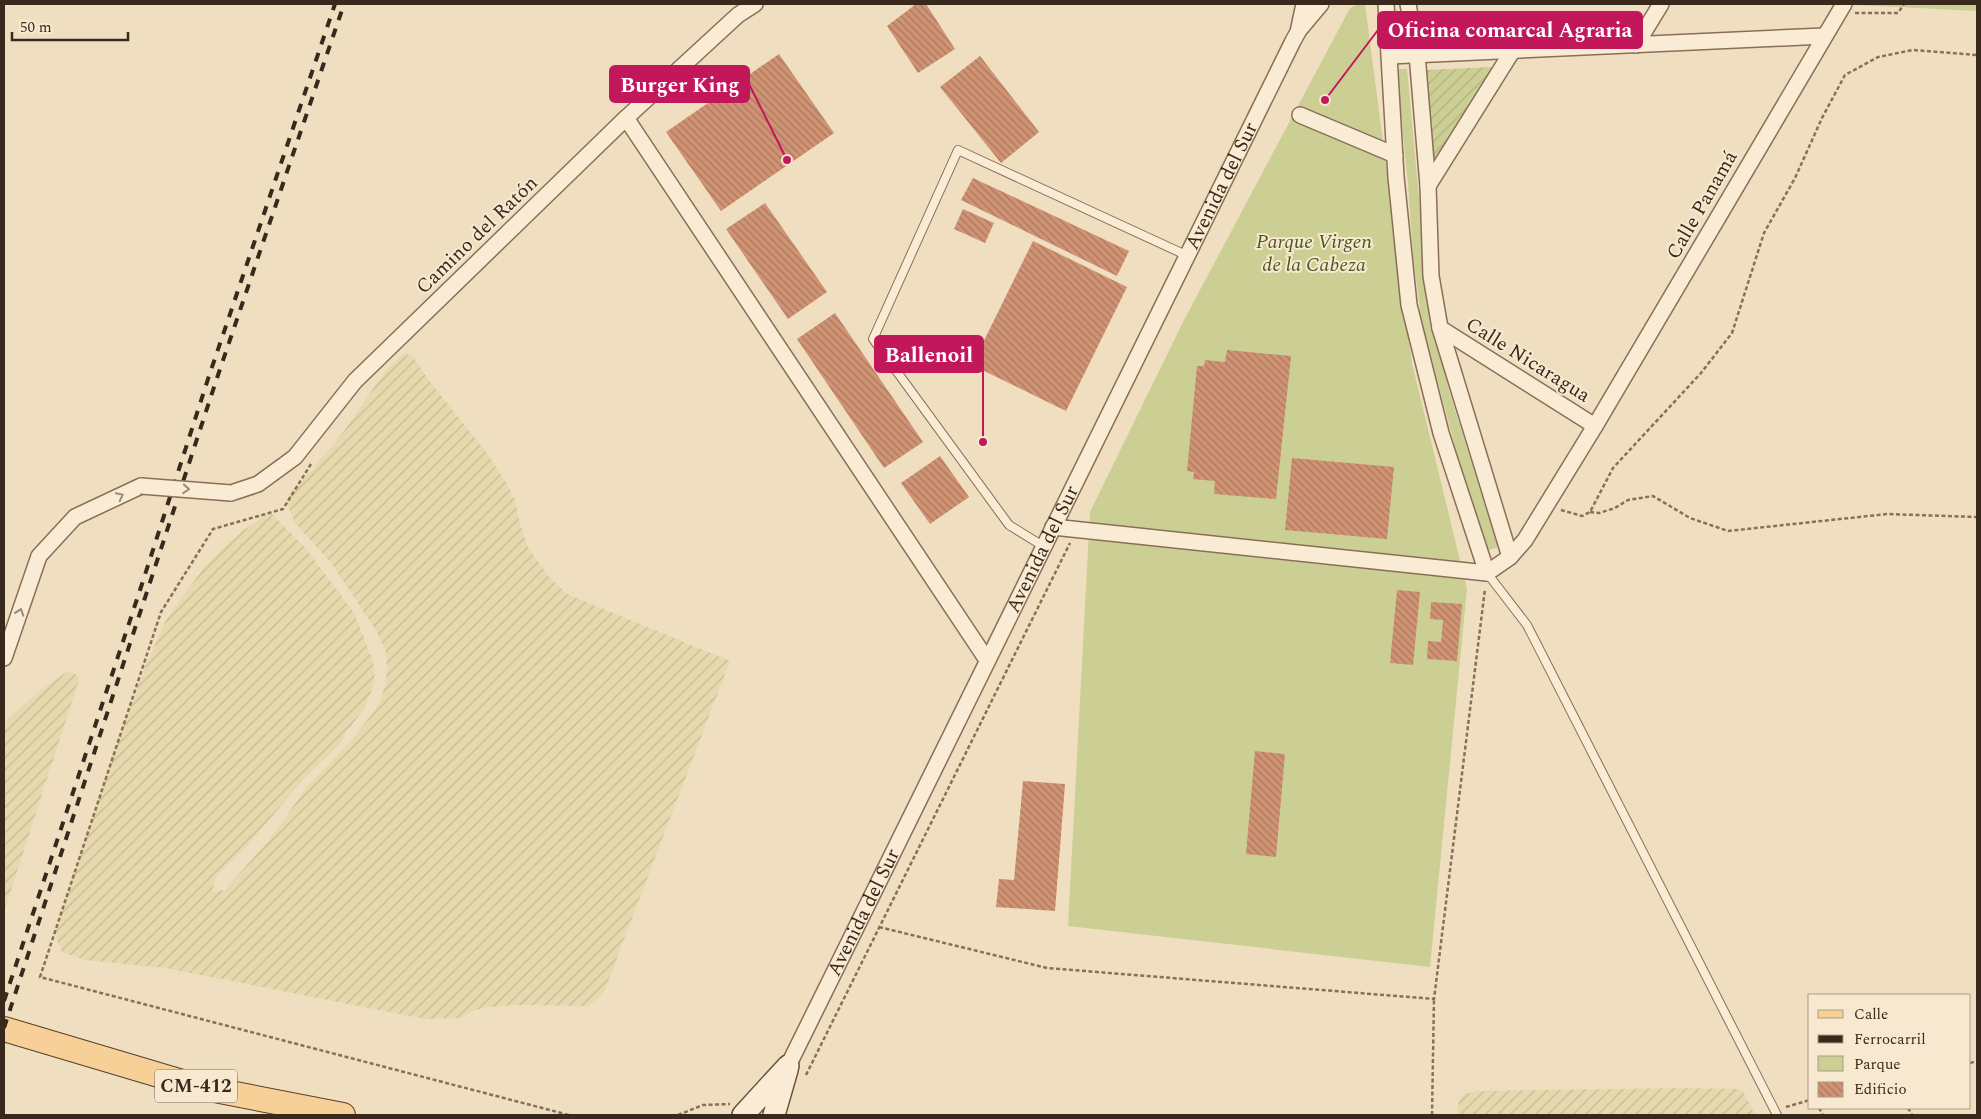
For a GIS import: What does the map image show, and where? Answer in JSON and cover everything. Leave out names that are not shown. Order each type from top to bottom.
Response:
[{"type":"main road","name":"CM-412","points":[[4,1029],[199,1086],[342,1115]]},
{"type":"main road","name":"Avenida del Sur","points":[[748,1110],[788,1066]]},
{"type":"main road","name":"Avenida del Sur","points":[[774,1115],[788,1066]]},
{"type":"street","name":"Camino del Ratón","points":[[4,658],[39,556],[75,517],[141,486],[231,493],[258,484],[294,457],[355,381],[626,118],[738,15],[755,4]]},
{"type":"street","name":"Avenida del Sur","points":[[1298,32],[1304,4]]},
{"type":"street","name":"Avenida del Sur","points":[[788,1066],[1298,32],[1321,4]]},
{"type":"street","points":[[1053,527],[1487,573],[1441,433],[1409,305],[1395,155],[1386,4]]},
{"type":"street","points":[[1408,4],[1417,54],[1428,186],[1431,276],[1440,328],[1510,557]]},
{"type":"street","points":[[1636,45],[1661,4]]},
{"type":"street","name":"Calle Panamá","points":[[1487,573],[1510,557],[1525,540],[1595,426],[1841,8]]},
{"type":"street","points":[[1390,56],[1824,36]]},
{"type":"street","points":[[1428,186],[1513,50]]},
{"type":"street","points":[[1300,114],[1395,155]]},
{"type":"street","points":[[626,118],[987,660]]},
{"type":"street","name":"Calle Nicaragua","points":[[1440,328],[1595,426]]},
{"type":"lane","points":[[1044,546],[1009,525],[873,339],[958,150],[1188,256]]},
{"type":"lane","points":[[1487,573],[1527,626],[1776,1113]]},
{"type":"path","points":[[1841,8],[1898,13],[1904,4]]},
{"type":"path","points":[[1590,512],[1613,468],[1701,373],[1732,333],[1764,233],[1795,178],[1822,118],[1845,75],[1878,57],[1914,50],[1977,55]]},
{"type":"path","points":[[314,459],[283,509],[213,528],[161,612],[40,977],[569,1115]]},
{"type":"path","points":[[1547,503],[1564,511],[1582,516],[1590,512],[1599,513],[1615,508],[1628,500],[1653,496],[1690,518],[1728,531],[1887,514],[1977,516]]},
{"type":"path","points":[[803,1081],[1071,541]]},
{"type":"path","points":[[1432,1115],[1434,999],[1487,573]]},
{"type":"path","points":[[879,927],[1047,968],[1434,999]]},
{"type":"path","points":[[1776,1113],[1808,1101]]},
{"type":"path","points":[[678,1115],[703,1105],[748,1110]]},
{"type":"shaded area","points":[[404,353],[413,357],[430,382],[486,452],[507,484],[515,500],[528,548],[549,577],[567,594],[730,661],[604,992],[595,1002],[587,1006],[517,1005],[488,1007],[475,1010],[461,1018],[425,1019],[165,968],[85,960],[62,952],[56,938],[56,930],[113,755],[146,665],[166,620],[212,558],[244,530],[270,512],[307,550],[354,613],[373,661],[375,681],[365,708],[346,732],[341,743],[303,780],[246,847],[217,875],[212,891],[225,890],[269,840],[307,787],[352,740],[375,710],[381,699],[386,682],[387,665],[385,649],[375,629],[332,564],[295,523],[287,503],[292,490],[313,469],[344,431],[386,370]]},
{"type":"shaded area","points":[[68,671],[80,677],[4,912],[4,722],[36,694]]},
{"type":"shaded area","points":[[1738,1089],[1743,1091],[1755,1115],[1457,1115],[1459,1100],[1464,1094],[1480,1091]]},
{"type":"green space","name":"Parque Virgen de la Cabeza","points":[[1359,4],[1365,4],[1412,363],[1467,589],[1430,967],[1068,926],[1090,512],[1183,322],[1350,8]]},
{"type":"green space","points":[[1977,4],[1977,11],[1858,5]]},
{"type":"green space","points":[[1493,67],[1432,163],[1426,70]]},
{"type":"green space","points":[[1396,69],[1407,69],[1429,305],[1449,391],[1498,547],[1487,551],[1457,455],[1421,317],[1413,256],[1408,183]]},
{"type":"building","points":[[916,4],[926,4],[955,49],[918,73],[887,26]]},
{"type":"building","points":[[779,54],[834,133],[721,211],[666,132]]},
{"type":"building","points":[[980,56],[1039,132],[1001,163],[940,87]]},
{"type":"building","points":[[973,178],[1129,251],[1117,276],[961,200]]},
{"type":"building","points":[[765,203],[827,292],[788,319],[726,229]]},
{"type":"building","points":[[963,209],[994,223],[985,243],[954,229]]},
{"type":"building","points":[[1033,241],[1127,287],[1066,411],[972,365]]},
{"type":"building","points":[[835,313],[923,442],[884,468],[797,339]]},
{"type":"building","points":[[1227,350],[1291,356],[1276,499],[1214,494],[1215,481],[1193,479],[1194,472],[1187,471],[1197,366],[1204,366],[1205,360],[1225,362]]},
{"type":"building","points":[[940,456],[969,497],[930,524],[901,483]]},
{"type":"building","points":[[1292,458],[1394,467],[1387,539],[1285,530]]},
{"type":"building","points":[[1397,590],[1420,592],[1413,665],[1390,663]]},
{"type":"building","points":[[1431,602],[1462,604],[1457,661],[1427,659],[1428,641],[1441,642],[1443,620],[1430,619]]},
{"type":"building","points":[[1255,751],[1285,754],[1276,857],[1246,854]]},
{"type":"building","points":[[1023,781],[1065,784],[1055,911],[996,907],[999,879],[1014,880]]},
{"type":"railway","points":[[4,1001],[208,379],[335,4]]},
{"type":"railway","points":[[4,1028],[216,381],[344,4]]},
{"type":"place","name":"Oficina comarcal Agraria","points":[[1325,100]]},
{"type":"place","name":"Burger King","points":[[787,160]]},
{"type":"place","name":"Ballenoil","points":[[983,442]]}]
